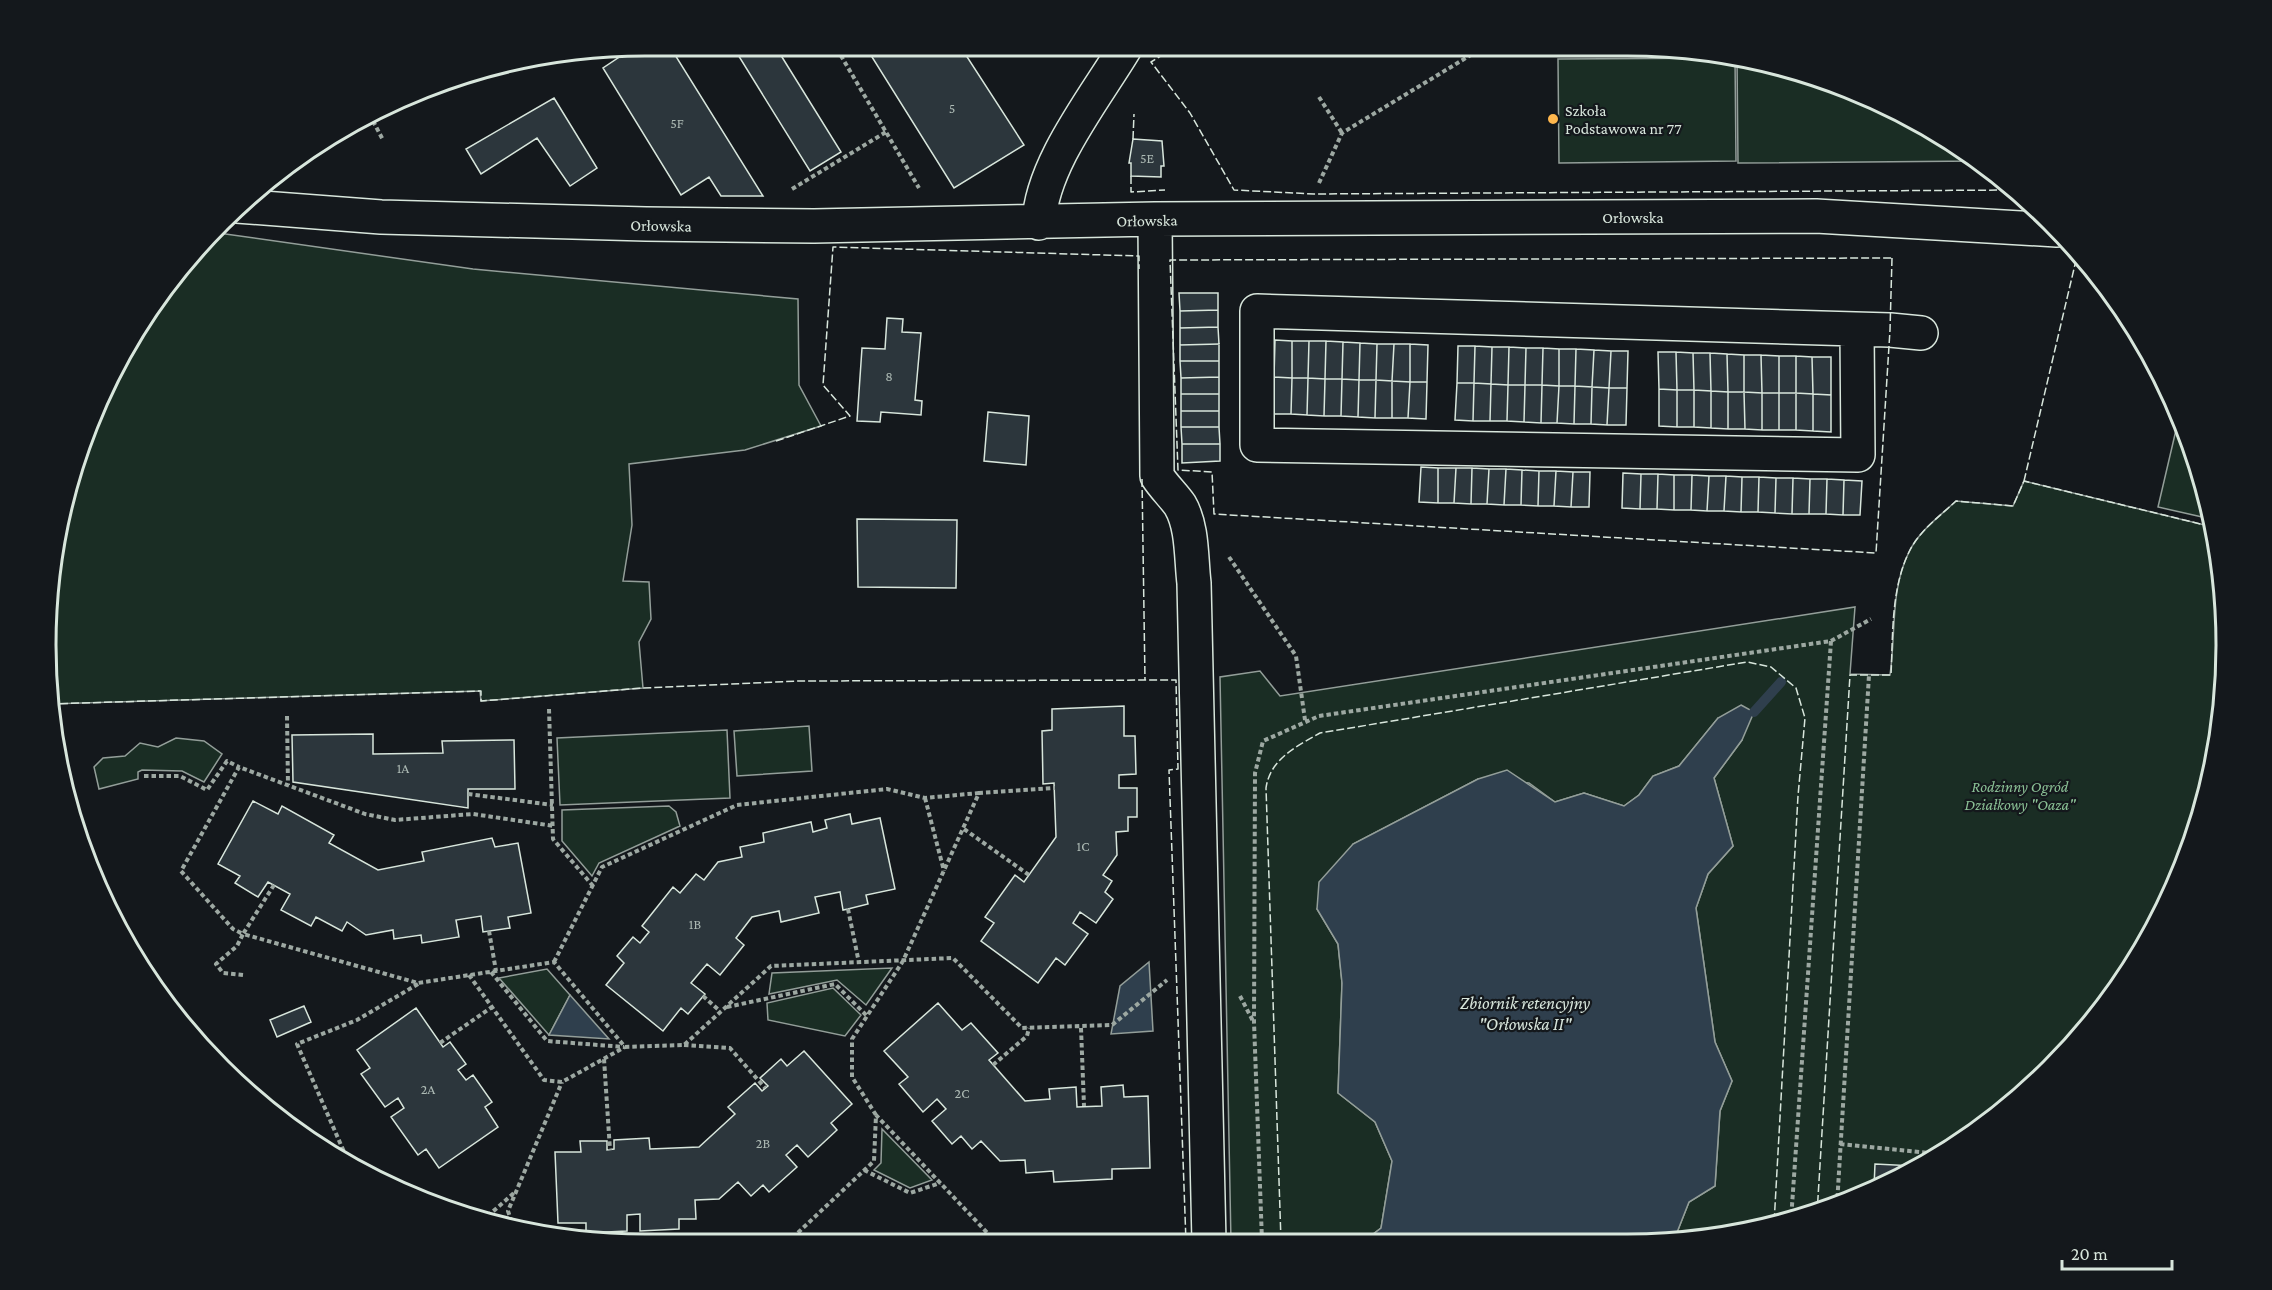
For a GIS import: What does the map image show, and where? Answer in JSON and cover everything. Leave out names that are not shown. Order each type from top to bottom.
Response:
[{"type":"street","points":[[1040,224],[1040,204],[1060,156],[1120,56]]},
{"type":"street","name":"Orłowska","points":[[251,207],[381,217],[646,225],[1040,224],[1155,219],[1816,216],[2045,229]]},
{"type":"street","points":[[1155,219],[1158,476],[1166,492],[1179,505],[1187,520],[1194,583],[1209,1234]]},
{"type":"street","points":[[1857,330],[1858,455],[1257,445],[1257,311],[1857,330],[1921,333]]},
{"type":"path","points":[[841,56],[925,198]]},
{"type":"path","points":[[1298,219],[1314,194],[1342,133],[1469,56]]},
{"type":"path","points":[[1319,97],[1342,133]]},
{"type":"path","points":[[373,122],[383,140]]},
{"type":"path","points":[[786,193],[886,132]]},
{"type":"path","points":[[1225,552],[1296,656],[1305,720]]},
{"type":"path","points":[[1262,1234],[1254,1022],[1255,773],[1263,741],[1305,720],[1330,714],[1831,641],[1871,619]]},
{"type":"path","points":[[1792,1210],[1831,641]]},
{"type":"path","points":[[1837,1195],[1869,675]]},
{"type":"path","points":[[549,709],[553,839],[593,886]]},
{"type":"path","points":[[287,716],[288,785]]},
{"type":"path","points":[[144,776],[180,776],[207,790],[227,761],[365,814],[395,820],[473,814],[554,826]]},
{"type":"path","points":[[239,767],[181,871],[233,929],[243,934],[418,983]]},
{"type":"path","points":[[554,962],[603,867],[737,805],[887,789],[925,798],[1055,788]]},
{"type":"path","points":[[979,793],[903,961],[852,1039],[852,1077],[876,1115],[988,1234]]},
{"type":"path","points":[[468,794],[553,805]]},
{"type":"path","points":[[925,798],[944,872]]},
{"type":"path","points":[[964,830],[1029,875]]},
{"type":"path","points":[[243,975],[224,973],[216,964],[237,946],[274,885]]},
{"type":"path","points":[[848,909],[859,963]]},
{"type":"path","points":[[489,931],[493,972],[547,1041],[625,1047],[684,1045],[730,1048],[765,1088]]},
{"type":"path","points":[[684,1045],[771,966],[953,958],[1022,1028],[1081,1028],[1112,1025],[1152,993]]},
{"type":"path","points":[[344,1152],[297,1044],[357,1020],[418,983],[554,962]]},
{"type":"path","points":[[554,962],[625,1047]]},
{"type":"path","points":[[469,975],[544,1080],[562,1082],[625,1047]]},
{"type":"path","points":[[703,996],[723,1010],[835,984],[867,1016]]},
{"type":"path","points":[[440,1043],[492,1007]]},
{"type":"path","points":[[993,1065],[1027,1036],[1029,1028]]},
{"type":"path","points":[[1081,1028],[1084,1106]]},
{"type":"path","points":[[604,1059],[610,1150]]},
{"type":"path","points":[[511,1218],[508,1211],[515,1192],[562,1082]]},
{"type":"path","points":[[796,1234],[873,1161],[876,1115]]},
{"type":"path","points":[[1840,1144],[1927,1153]]},
{"type":"path","points":[[864,1170],[910,1193],[940,1183]]},
{"type":"path","points":[[490,1214],[515,1192]]},
{"type":"green space","points":[[1679,58],[1735,66],[1736,161],[1559,163],[1558,59]]},
{"type":"green space","points":[[1737,66],[1780,76],[1853,100],[1922,134],[1964,161],[1738,163]]},
{"type":"green space","points":[[223,234],[473,269],[798,299],[799,385],[821,426],[745,450],[629,464],[632,525],[623,581],[649,582],[651,619],[639,642],[643,688],[481,701],[480,691],[59,704],[56,645],[61,568],[67,530],[87,456],[100,419],[134,350],[177,286]]},
{"type":"green space","points":[[2176,430],[2202,517],[2158,507]]},
{"type":"green space","name":"Rodzinny Ogród Działkowy \"Oaza\"","points":[[2024,481],[2204,525],[2215,606],[2215,684],[2205,760],[2196,798],[2172,871],[2138,940],[2117,973],[2095,1004],[2044,1062],[1986,1113],[1922,1156],[1888,1174],[1853,1190],[1780,1214],[1742,1223],[1677,1232],[1689,1202],[1715,1186],[1720,1111],[1732,1081],[1715,1042],[1696,908],[1708,874],[1733,846],[1714,778],[1742,740],[1718,718],[1679,766],[1653,776],[1639,795],[1624,806],[1584,793],[1555,802],[1529,783],[1478,779],[1353,844],[1317,909],[1338,944],[1342,983],[1338,1093],[1375,1122],[1392,1161],[1381,1228],[1373,1234],[1231,1234],[1220,677],[1260,671],[1280,696],[1855,607],[1850,674],[1890,675],[1899,581],[1909,552],[1918,537],[1956,501],[2013,506]]},
{"type":"green space","points":[[809,726],[812,771],[737,776],[734,731]]},
{"type":"green space","points":[[727,730],[730,798],[560,805],[557,738]]},
{"type":"green space","points":[[176,738],[204,741],[222,754],[204,782],[182,771],[142,770],[138,772],[138,779],[99,789],[94,767],[103,758],[125,756],[140,743],[158,747]]},
{"type":"green space","points":[[669,806],[676,812],[680,826],[599,863],[592,876],[562,841],[562,810]]},
{"type":"green space","points":[[892,968],[866,1005],[837,980],[769,994],[772,973]]},
{"type":"green space","points":[[547,969],[570,995],[549,1035],[499,978]]},
{"type":"green space","points":[[833,988],[861,1015],[845,1036],[768,1020],[767,1003]]},
{"type":"green space","points":[[882,1129],[932,1180],[910,1188],[874,1170],[881,1163]]},
{"type":"water","name":"Zbiornik retencyjny \"Orłowska II\"","points":[[1741,705],[1754,712],[1742,740],[1714,778],[1733,846],[1708,874],[1696,908],[1715,1042],[1732,1081],[1720,1111],[1715,1186],[1689,1202],[1677,1232],[1627,1234],[1373,1234],[1381,1228],[1392,1161],[1375,1122],[1338,1093],[1342,983],[1338,944],[1317,909],[1319,882],[1353,844],[1478,779],[1507,770],[1555,802],[1584,793],[1624,806],[1639,795],[1653,776],[1679,766],[1718,718]]},
{"type":"water","points":[[1149,962],[1153,1031],[1111,1034],[1120,986]]},
{"type":"water","points":[[570,995],[609,1039],[549,1035]]},
{"type":"building","points":[[676,56],[763,196],[721,196],[709,177],[681,195],[603,68],[620,57]]},
{"type":"building","points":[[739,56],[781,56],[841,152],[810,171]]},
{"type":"building","points":[[871,56],[967,56],[1024,145],[954,188]]},
{"type":"building","points":[[554,98],[597,168],[570,186],[537,138],[481,174],[466,149]]},
{"type":"building","points":[[1133,139],[1162,141],[1164,166],[1161,166],[1161,177],[1131,176],[1131,163],[1129,163]]},
{"type":"building","points":[[1179,293],[1218,293],[1218,310],[1180,311]]},
{"type":"building","points":[[1218,310],[1218,327],[1180,328],[1180,311]]},
{"type":"building","points":[[887,318],[903,319],[902,332],[921,333],[915,400],[922,401],[921,415],[881,412],[880,422],[857,421],[862,348],[885,349]]},
{"type":"building","points":[[1218,327],[1219,344],[1180,345],[1180,328]]},
{"type":"building","points":[[1275,340],[1292,341],[1292,378],[1274,377]]},
{"type":"building","points":[[1292,341],[1309,341],[1308,378],[1292,378]]},
{"type":"building","points":[[1309,341],[1326,341],[1325,379],[1308,378]]},
{"type":"building","points":[[1326,341],[1343,342],[1342,379],[1325,379]]},
{"type":"building","points":[[1343,342],[1360,343],[1359,380],[1342,379]]},
{"type":"building","points":[[1360,343],[1377,344],[1376,380],[1359,380]]},
{"type":"building","points":[[1219,344],[1219,361],[1180,361],[1180,345]]},
{"type":"building","points":[[1377,344],[1394,344],[1392,381],[1376,380]]},
{"type":"building","points":[[1394,344],[1410,344],[1410,382],[1392,381]]},
{"type":"building","points":[[1410,344],[1428,345],[1427,382],[1410,382]]},
{"type":"building","points":[[1458,346],[1475,346],[1474,383],[1457,383]]},
{"type":"building","points":[[1475,346],[1492,347],[1491,384],[1474,383]]},
{"type":"building","points":[[1492,347],[1509,347],[1508,385],[1491,384]]},
{"type":"building","points":[[1509,347],[1526,348],[1525,385],[1508,385]]},
{"type":"building","points":[[1526,348],[1543,348],[1542,385],[1525,385]]},
{"type":"building","points":[[1543,348],[1559,349],[1559,386],[1542,385]]},
{"type":"building","points":[[1559,349],[1576,349],[1575,386],[1559,386]]},
{"type":"building","points":[[1576,349],[1594,350],[1592,387],[1575,386]]},
{"type":"building","points":[[1594,350],[1611,351],[1609,388],[1592,387]]},
{"type":"building","points":[[1611,351],[1628,351],[1627,388],[1609,388]]},
{"type":"building","points":[[1658,352],[1676,352],[1677,390],[1659,389]]},
{"type":"building","points":[[1676,352],[1693,353],[1694,390],[1677,390]]},
{"type":"building","points":[[1693,353],[1710,353],[1711,391],[1694,390]]},
{"type":"building","points":[[1710,353],[1727,354],[1728,392],[1711,391]]},
{"type":"building","points":[[1727,354],[1744,355],[1744,392],[1728,392]]},
{"type":"building","points":[[1744,355],[1761,355],[1762,393],[1744,392]]},
{"type":"building","points":[[1761,355],[1779,356],[1779,393],[1762,393]]},
{"type":"building","points":[[1779,356],[1796,356],[1796,393],[1779,393]]},
{"type":"building","points":[[1796,356],[1812,357],[1813,394],[1796,393]]},
{"type":"building","points":[[1812,357],[1831,357],[1831,395],[1813,394]]},
{"type":"building","points":[[1180,361],[1219,361],[1219,377],[1181,378]]},
{"type":"building","points":[[1219,377],[1219,394],[1181,394],[1181,378]]},
{"type":"building","points":[[1274,377],[1292,378],[1291,414],[1273,414]]},
{"type":"building","points":[[1292,378],[1308,378],[1307,415],[1291,414]]},
{"type":"building","points":[[1308,378],[1325,379],[1324,416],[1307,415]]},
{"type":"building","points":[[1325,379],[1342,379],[1341,416],[1324,416]]},
{"type":"building","points":[[1342,379],[1359,380],[1358,417],[1341,416]]},
{"type":"building","points":[[1359,380],[1376,380],[1375,418],[1358,417]]},
{"type":"building","points":[[1376,380],[1392,381],[1392,418],[1375,418]]},
{"type":"building","points":[[1392,381],[1410,382],[1408,418],[1392,418]]},
{"type":"building","points":[[1410,382],[1427,382],[1426,419],[1408,418]]},
{"type":"building","points":[[1457,383],[1474,383],[1473,421],[1455,420]]},
{"type":"building","points":[[1474,383],[1491,384],[1490,421],[1473,421]]},
{"type":"building","points":[[1491,384],[1508,385],[1507,421],[1490,421]]},
{"type":"building","points":[[1508,385],[1525,385],[1524,422],[1507,421]]},
{"type":"building","points":[[1525,385],[1542,385],[1541,423],[1524,422]]},
{"type":"building","points":[[1542,385],[1559,386],[1557,423],[1541,423]]},
{"type":"building","points":[[1559,386],[1575,386],[1574,424],[1557,423]]},
{"type":"building","points":[[1575,386],[1592,387],[1591,424],[1574,424]]},
{"type":"building","points":[[1592,387],[1609,388],[1607,425],[1591,424]]},
{"type":"building","points":[[1609,388],[1627,388],[1626,425],[1607,425]]},
{"type":"building","points":[[1659,389],[1677,390],[1677,427],[1659,426]]},
{"type":"building","points":[[1677,390],[1694,390],[1694,427],[1677,427]]},
{"type":"building","points":[[1694,390],[1711,391],[1711,428],[1694,427]]},
{"type":"building","points":[[1711,391],[1728,392],[1728,429],[1711,428]]},
{"type":"building","points":[[1728,392],[1744,392],[1745,429],[1728,429]]},
{"type":"building","points":[[1744,392],[1762,393],[1762,430],[1745,429]]},
{"type":"building","points":[[1762,393],[1779,393],[1779,430],[1762,430]]},
{"type":"building","points":[[1779,393],[1796,393],[1796,430],[1779,430]]},
{"type":"building","points":[[1796,393],[1813,394],[1813,431],[1796,430]]},
{"type":"building","points":[[1181,394],[1219,394],[1219,411],[1181,411]]},
{"type":"building","points":[[1813,394],[1831,395],[1831,432],[1813,431]]},
{"type":"building","points":[[1181,411],[1219,411],[1219,427],[1181,427]]},
{"type":"building","points":[[988,412],[1029,416],[1026,465],[984,461]]},
{"type":"building","points":[[1181,427],[1219,427],[1220,444],[1182,444]]},
{"type":"building","points":[[1182,444],[1220,444],[1220,461],[1182,463]]},
{"type":"building","points":[[1421,467],[1438,468],[1438,503],[1419,502]]},
{"type":"building","points":[[1438,468],[1456,468],[1454,503],[1438,503]]},
{"type":"building","points":[[1456,468],[1472,468],[1471,504],[1454,503]]},
{"type":"building","points":[[1472,468],[1489,469],[1487,504],[1471,504]]},
{"type":"building","points":[[1489,469],[1506,469],[1504,505],[1487,504]]},
{"type":"building","points":[[1506,469],[1522,470],[1521,505],[1504,505]]},
{"type":"building","points":[[1522,470],[1539,471],[1538,506],[1521,505]]},
{"type":"building","points":[[1539,471],[1556,471],[1554,506],[1538,506]]},
{"type":"building","points":[[1556,471],[1573,472],[1571,507],[1554,506]]},
{"type":"building","points":[[1573,472],[1590,472],[1589,507],[1571,507]]},
{"type":"building","points":[[1623,473],[1641,474],[1640,509],[1622,508]]},
{"type":"building","points":[[1641,474],[1658,474],[1657,509],[1640,509]]},
{"type":"building","points":[[1658,474],[1674,475],[1674,510],[1657,509]]},
{"type":"building","points":[[1674,475],[1692,475],[1691,510],[1674,510]]},
{"type":"building","points":[[1692,475],[1709,476],[1707,511],[1691,510]]},
{"type":"building","points":[[1709,476],[1726,476],[1724,511],[1707,511]]},
{"type":"building","points":[[1726,476],[1742,477],[1741,512],[1724,511]]},
{"type":"building","points":[[1742,477],[1759,477],[1758,512],[1741,512]]},
{"type":"building","points":[[1759,477],[1776,478],[1775,513],[1758,512]]},
{"type":"building","points":[[1776,478],[1793,478],[1792,514],[1775,513]]},
{"type":"building","points":[[1793,478],[1810,479],[1809,514],[1792,514]]},
{"type":"building","points":[[1810,479],[1827,479],[1826,514],[1809,514]]},
{"type":"building","points":[[1827,479],[1844,480],[1843,515],[1826,514]]},
{"type":"building","points":[[1844,480],[1862,481],[1860,515],[1843,515]]},
{"type":"building","points":[[857,519],[957,520],[956,588],[858,587]]},
{"type":"building","points":[[1124,706],[1124,736],[1135,736],[1136,774],[1119,775],[1119,788],[1137,788],[1137,817],[1128,817],[1128,831],[1116,832],[1117,855],[1103,875],[1112,881],[1105,892],[1113,899],[1096,923],[1080,912],[1073,923],[1088,934],[1065,965],[1056,958],[1038,983],[981,941],[994,923],[985,917],[1015,875],[1024,882],[1056,837],[1054,783],[1043,784],[1042,731],[1052,730],[1052,709]]},
{"type":"building","points":[[373,734],[373,754],[443,753],[442,741],[514,740],[515,789],[468,789],[468,808],[293,782],[292,735]]},
{"type":"building","points":[[253,801],[278,814],[282,806],[334,835],[329,843],[378,870],[424,861],[422,852],[492,838],[495,847],[518,843],[531,913],[508,917],[510,928],[483,932],[481,916],[456,920],[459,937],[422,943],[421,935],[394,939],[393,930],[366,935],[347,922],[342,931],[316,917],[311,926],[281,910],[290,894],[268,882],[258,897],[235,883],[240,876],[218,864]]},
{"type":"building","points":[[850,814],[852,824],[880,818],[895,889],[866,895],[868,904],[843,910],[840,892],[815,897],[819,913],[781,922],[779,911],[752,917],[736,938],[744,945],[720,975],[707,964],[691,983],[705,994],[688,1014],[681,1008],[663,1031],[606,985],[624,963],[617,956],[633,937],[640,943],[649,932],[642,926],[673,887],[680,893],[696,874],[704,880],[718,862],[742,857],[740,847],[764,842],[763,833],[811,822],[813,832],[827,828],[825,820]]},
{"type":"building","points":[[938,1003],[962,1030],[971,1023],[998,1053],[989,1060],[1025,1101],[1050,1099],[1049,1089],[1076,1087],[1077,1107],[1102,1106],[1101,1087],[1123,1085],[1124,1097],[1148,1096],[1150,1168],[1112,1169],[1112,1179],[1054,1182],[1053,1171],[1026,1173],[1025,1160],[1000,1161],[981,1141],[972,1149],[961,1136],[952,1144],[932,1121],[946,1109],[937,1099],[923,1112],[899,1084],[908,1077],[884,1051]]},
{"type":"building","points":[[304,1006],[311,1022],[277,1037],[270,1020]]},
{"type":"building","points":[[416,1008],[443,1047],[450,1042],[466,1064],[458,1070],[466,1080],[473,1075],[492,1102],[485,1107],[498,1127],[439,1168],[426,1149],[418,1155],[391,1117],[404,1108],[398,1098],[385,1107],[361,1074],[370,1068],[357,1050]]},
{"type":"building","points":[[804,1051],[852,1104],[831,1123],[837,1130],[808,1157],[797,1145],[786,1155],[797,1167],[769,1192],[763,1185],[751,1196],[738,1182],[719,1199],[695,1200],[696,1219],[679,1219],[679,1229],[640,1231],[640,1214],[627,1215],[627,1231],[586,1231],[586,1223],[558,1223],[555,1152],[581,1152],[580,1141],[607,1141],[607,1150],[614,1149],[614,1140],[649,1138],[650,1149],[699,1147],[735,1114],[728,1107],[755,1083],[762,1091],[768,1086],[760,1078],[781,1059],[787,1066]]},
{"type":"building","points":[[1875,1164],[1904,1165],[1888,1174],[1874,1180]]},
{"type":"waterway","points":[[1754,712],[1781,682]]},
{"type":"fence","points":[[1161,56],[1151,62],[1190,113],[1234,190],[1314,194],[2002,190]]},
{"type":"fence","points":[[1133,139],[1134,114]]},
{"type":"fence","points":[[1131,176],[1131,192],[1165,190]]},
{"type":"fence","points":[[776,441],[850,416],[823,385],[833,247],[1139,256],[1139,269]]},
{"type":"fence","points":[[1892,258],[1890,330],[1876,553],[1214,514],[1212,472],[1178,470],[1170,260],[1892,258]]},
{"type":"fence","points":[[2024,481],[2075,263]]},
{"type":"fence","points":[[1142,479],[1145,680]]},
{"type":"fence","points":[[1818,1202],[1850,675],[1891,675],[1896,596],[1903,566],[1913,544],[1930,524],[1956,501],[2013,506],[2024,481],[2204,525]]},
{"type":"fence","points":[[1281,1234],[1266,788],[1273,769],[1279,761],[1294,748],[1320,733],[1747,662],[1771,667],[1796,688],[1805,718],[1798,796],[1774,1215]]},
{"type":"fence","points":[[59,704],[481,691],[481,701],[643,688],[799,681],[1176,680],[1178,769],[1169,770],[1186,1234]]},
{"type":"place","name":"Szkoła Podstawowa nr 77","points":[[1553,119]]}]
